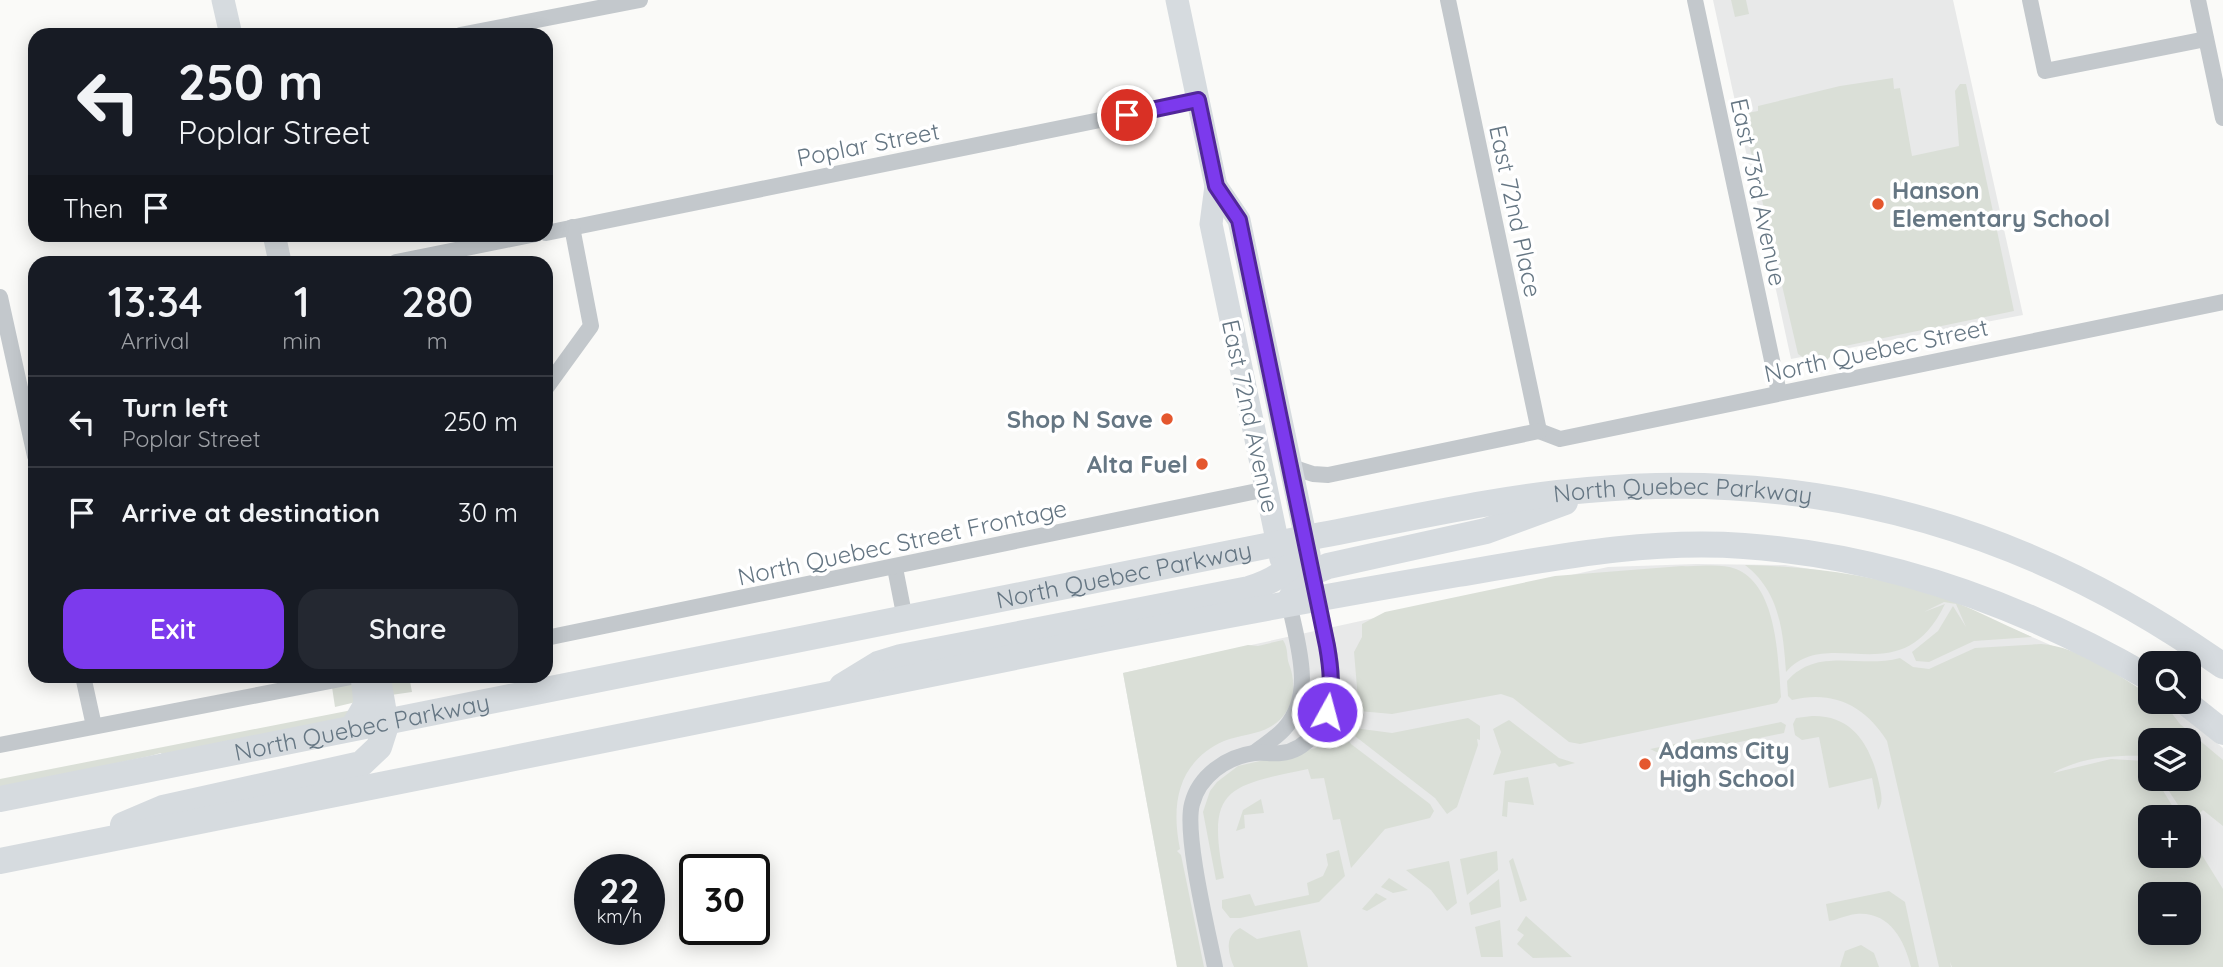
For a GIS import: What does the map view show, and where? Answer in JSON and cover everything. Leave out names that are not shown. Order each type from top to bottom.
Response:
[{"type":"main road","points":[[223,0],[229,28]]},
{"type":"main road","name":"East 72nd Avenue","points":[[1177,0],[1216,186],[1211,224],[1289,603]]},
{"type":"main road","name":"East 72nd Avenue","points":[[1216,186],[1239,220],[1317,598]]},
{"type":"main road","name":"North Quebec Parkway","points":[[0,799],[1306,538],[1515,499],[1588,490],[1662,486],[1762,491],[1858,503],[1919,517],[1995,541],[2066,572],[2138,610],[2223,666]]},
{"type":"main road","points":[[1289,603],[1299,582],[1312,572],[1486,531],[1588,490]]},
{"type":"main road","points":[[833,693],[864,670],[901,657],[1249,589],[1283,573],[1297,561],[1306,538]]},
{"type":"main road","name":"North Quebec Parkway","points":[[0,861],[1289,603],[1614,548],[1658,544],[1769,548],[1871,565],[1960,589],[2067,633],[2138,672]]},
{"type":"main road","points":[[350,730],[365,704],[363,683]]},
{"type":"main road","points":[[77,846],[163,808],[361,764],[379,747],[387,722],[380,683]]},
{"type":"main road","points":[[2200,714],[2223,732]]},
{"type":"street","points":[[496,28],[640,0]]},
{"type":"street","name":"East 72nd Place","points":[[1448,0],[1539,431]]},
{"type":"street","name":"East 73rd Avenue","points":[[1695,0],[1779,393]]},
{"type":"street","points":[[2030,0],[2045,71],[2206,39]]},
{"type":"street","points":[[2197,0],[2223,118]]},
{"type":"street","name":"Poplar Street","points":[[553,232],[1198,100]]},
{"type":"street","points":[[553,378],[591,326],[572,228]]},
{"type":"street","points":[[426,256],[496,242]]},
{"type":"street","points":[[0,297],[28,424]]},
{"type":"street","name":"North Quebec Street","points":[[1539,431],[1560,439],[2223,302]]},
{"type":"street","points":[[1292,467],[1313,474],[1328,475],[1539,431]]},
{"type":"street","name":"North Quebec Street Frontage","points":[[553,637],[1267,489]]},
{"type":"street","points":[[895,568],[905,619]]},
{"type":"street","name":"East 72nd Avenue","points":[[1254,753],[1284,753],[1299,748],[1311,737],[1327,712],[1331,696],[1331,672],[1317,598]]},
{"type":"street","name":"East 72nd Avenue","points":[[1215,967],[1191,836],[1191,807],[1200,785],[1212,771],[1254,753],[1283,731],[1297,708],[1302,694],[1303,675],[1289,603]]},
{"type":"street","points":[[85,683],[94,726]]},
{"type":"street","points":[[0,745],[319,683]]},
{"type":"shaded area","name":"Hanson Elementary School","points":[[1713,0],[1953,0],[2023,315],[1791,359]]},
{"type":"shaded area","points":[[1731,0],[1746,0],[1749,14],[1735,17]]},
{"type":"shaded area","name":"Hanson Elementary School","points":[[1893,78],[1894,89],[1900,88],[1912,156],[1959,146],[1955,91],[1960,84],[1966,84],[2014,311],[1840,347],[1824,363],[1813,364],[1798,354],[1742,114],[1758,111],[1758,106],[1840,86]]},
{"type":"shaded area","points":[[1745,565],[1840,573],[1911,587],[1958,603],[2032,637],[1974,641],[1929,662],[1916,661],[1912,652],[1938,631],[1953,606],[1966,627],[1956,604],[1944,602],[1924,612],[1945,604],[1927,631],[1908,647],[1887,653],[1823,654],[1803,659],[1786,672],[1778,613],[1766,587]]},
{"type":"shaded area","name":"Adams City High School","points":[[1785,565],[1861,577],[1933,594],[2101,667],[2138,693],[2138,714],[2180,714],[2198,728],[2138,728],[2138,791],[2201,791],[2201,730],[2223,748],[2223,967],[1177,967],[1123,673],[1608,567]]},
{"type":"shaded area","points":[[1682,566],[1730,567],[1750,578],[1760,591],[1768,607],[1777,645],[1781,697],[1777,703],[1580,744],[1569,742],[1513,698],[1501,694],[1392,714],[1359,711],[1362,703],[1358,699],[1354,652],[1362,637],[1362,624],[1385,612],[1555,576]]},
{"type":"shaded area","points":[[1283,640],[1293,680],[1292,698],[1285,714],[1265,730],[1224,741],[1208,750],[1187,773],[1181,786],[1176,817],[1180,849],[1177,851],[1181,855],[1204,967],[1177,967],[1123,673],[1248,645],[1258,646]]},
{"type":"shaded area","points":[[2041,644],[2056,646],[2084,656],[2138,688],[2138,714],[2172,714],[2185,728],[2138,728],[2138,756],[2086,760],[2053,773],[2111,759],[2138,761],[2138,791],[2163,791],[2172,805],[2138,805],[2138,868],[2201,868],[2201,853],[2223,889],[2223,967],[1952,967],[1950,962],[1951,967],[1939,967],[1887,741],[1869,718],[1847,704],[1821,697],[1792,700],[1788,696],[1787,681],[1799,670],[1826,661],[1885,661],[1900,658],[1913,667],[1929,669],[1975,648]]},
{"type":"shaded area","points":[[351,683],[356,690],[356,702],[335,707],[332,687]]},
{"type":"shaded area","points":[[388,683],[410,683],[412,692],[391,695]]},
{"type":"shaded area","points":[[352,710],[343,719],[162,756],[161,753],[0,788],[0,779]]},
{"type":"shaded area","points":[[1812,716],[1839,721],[1850,727],[1858,736],[1876,770],[1881,790],[1878,810],[1872,778],[1829,788],[1819,737],[1802,740],[1795,735],[1793,724],[1796,718]]},
{"type":"shaded area","points":[[1468,718],[1480,726],[1480,740],[1477,739],[1478,745],[1457,807],[1447,814],[1435,798],[1351,733],[1354,728],[1392,733]]},
{"type":"shaded area","points":[[1509,720],[1559,758],[1575,763],[1559,767],[1555,763],[1493,775],[1501,752],[1493,729]]},
{"type":"shaded area","points":[[1781,722],[1786,725],[1784,733],[1667,757],[1650,749]]},
{"type":"shaded area","points":[[1338,725],[1351,744],[1430,804],[1434,811],[1430,818],[1385,829],[1351,868],[1340,819],[1333,820],[1324,778],[1311,779],[1308,769],[1258,781],[1241,787],[1229,796],[1221,808],[1218,825],[1224,878],[1216,880],[1203,812],[1210,791],[1217,782],[1238,766],[1316,748],[1331,728]]},
{"type":"shaded area","points":[[2201,742],[2223,760],[2223,826],[2203,810],[2201,812],[2201,805],[2178,805],[2169,791],[2201,791]]},
{"type":"shaded area","points":[[1528,777],[1534,805],[1508,802],[1507,817],[1502,816],[1505,781]]},
{"type":"shaded area","points":[[1261,799],[1264,813],[1244,815],[1245,828],[1236,831],[1243,810]]},
{"type":"shaded area","points":[[1339,850],[1345,876],[1319,902],[1240,918],[1230,918],[1222,908],[1222,900],[1250,894],[1255,906],[1309,895],[1307,883],[1323,876],[1328,865],[1326,854]]},
{"type":"shaded area","points":[[1497,851],[1498,870],[1467,895],[1460,859]]},
{"type":"shaded area","points":[[1513,858],[1527,900],[1520,902],[1509,861]]},
{"type":"shaded area","points":[[1449,861],[1457,903],[1447,911],[1431,890],[1406,870]]},
{"type":"shaded area","points":[[1389,878],[1408,890],[1393,893],[1381,887]]},
{"type":"shaded area","points":[[1499,879],[1501,907],[1471,915],[1469,903]]},
{"type":"shaded area","points":[[1889,891],[1905,902],[1919,967],[1911,967],[1899,937],[1878,917],[1856,914],[1829,921],[1826,904]]},
{"type":"shaded area","points":[[1376,893],[1387,899],[1367,911],[1362,909]]},
{"type":"shaded area","points":[[1526,916],[1572,957],[1533,958],[1517,944],[1524,935],[1517,930]]},
{"type":"shaded area","points":[[1500,920],[1503,957],[1481,957],[1475,927]]},
{"type":"shaded area","points":[[1240,928],[1257,939],[1300,930],[1308,967],[1234,967],[1229,940]]},
{"type":"shaded area","points":[[1861,945],[1874,953],[1879,967],[1840,967],[1845,951]]},
{"type":"place","name":"Hanson Elementary School","points":[[1878,204]]},
{"type":"place","name":"Shop N Save","points":[[1167,419]]},
{"type":"place","name":"Alta Fuel","points":[[1202,464]]},
{"type":"place","name":"Adams City High School","points":[[1645,764]]},
{"type":"route","points":[[1127,115],[1198,100],[1216,186],[1239,220],[1327,646],[1331,696],[1327,712]]}]
